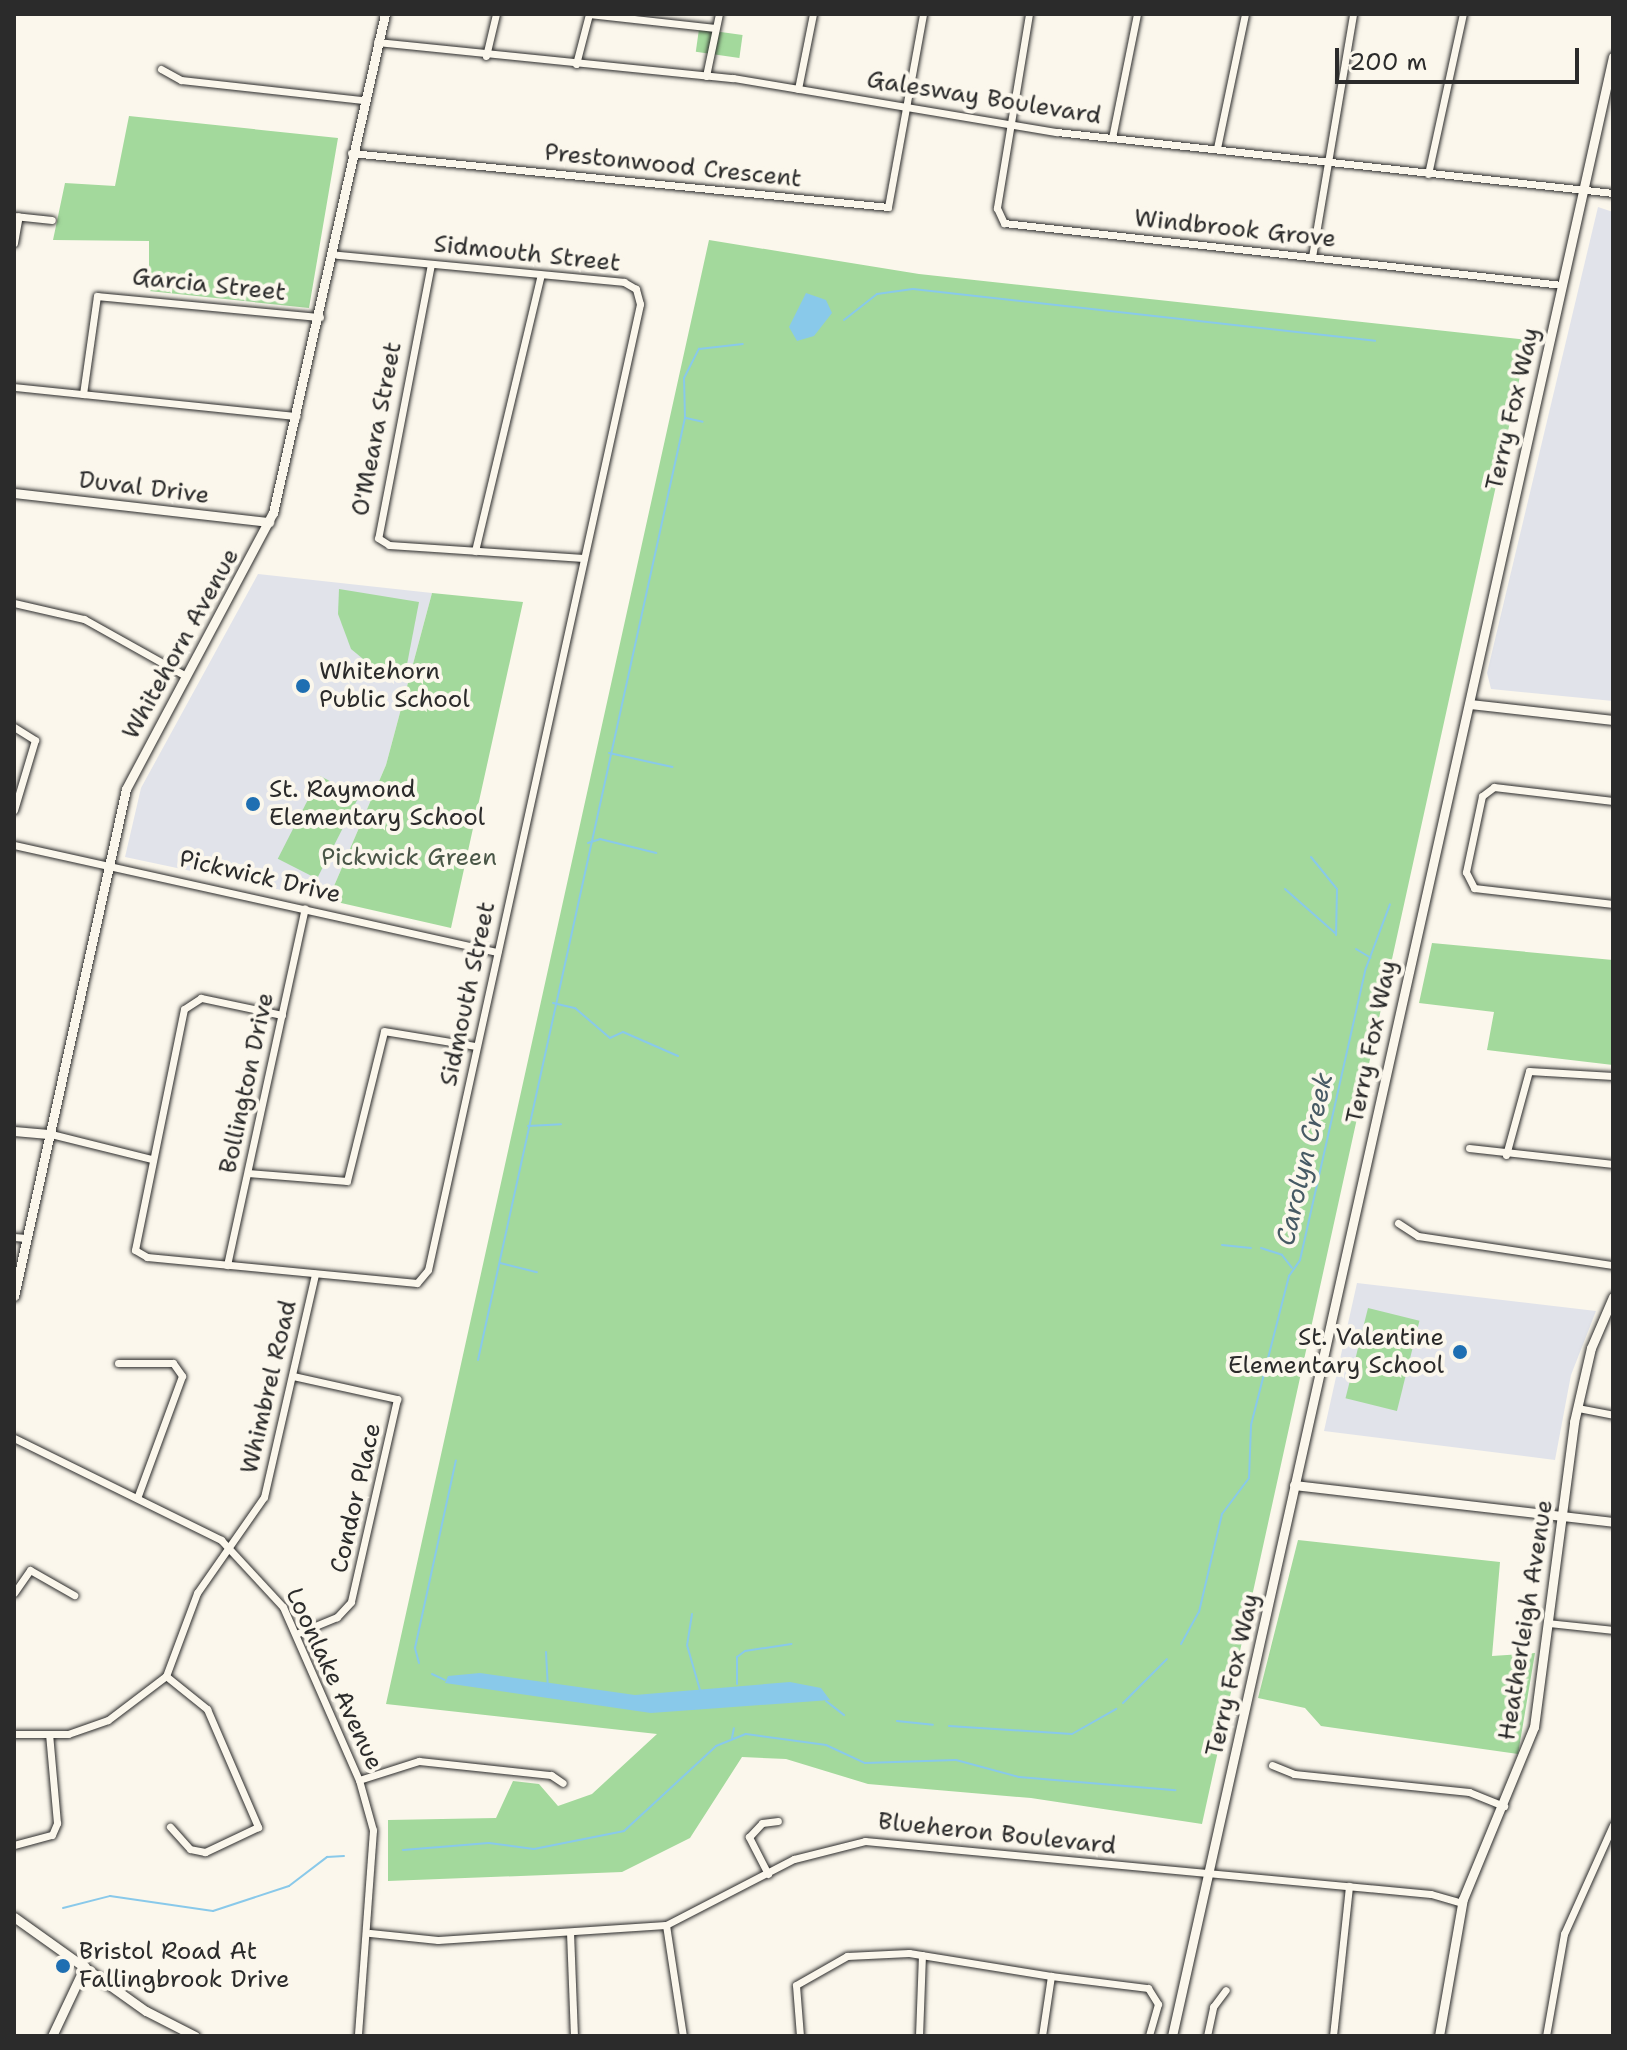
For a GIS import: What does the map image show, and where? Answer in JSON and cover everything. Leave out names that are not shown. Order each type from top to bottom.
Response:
[{"type":"street","name":"Whitehorn Avenue","points":[[14,1296],[126,789],[269,522],[337,255],[349,153],[385,14]]},
{"type":"street","points":[[486,56],[496,14]]},
{"type":"street","points":[[576,64],[589,14],[715,28]]},
{"type":"street","points":[[706,76],[719,14]]},
{"type":"street","points":[[798,89],[813,14]]},
{"type":"street","points":[[904,105],[923,14]]},
{"type":"street","points":[[1009,125],[1029,14]]},
{"type":"street","points":[[1112,138],[1137,14]]},
{"type":"street","points":[[1217,148],[1245,14]]},
{"type":"street","points":[[1312,257],[1323,162],[1353,14]]},
{"type":"street","points":[[1428,174],[1463,14]]},
{"type":"street","name":"Galesway Boulevard","points":[[377,42],[486,56],[706,76],[904,105],[1009,125],[1112,138],[1613,193]]},
{"type":"street","name":"Terry Fox Way","points":[[1172,2036],[1613,57]]},
{"type":"street","points":[[161,69],[181,80],[361,100]]},
{"type":"street","name":"Prestonwood Crescent","points":[[349,153],[875,210],[888,207],[894,193],[904,105]]},
{"type":"street","name":"Windbrook Grove","points":[[1009,125],[997,208],[1004,223],[1562,285]]},
{"type":"street","points":[[14,243],[17,216],[52,220]]},
{"type":"street","name":"Sidmouth Street","points":[[282,1015],[190,1000],[151,1159],[135,1250],[227,1265],[409,1284],[424,1278],[640,304],[636,289],[624,282],[337,255]]},
{"type":"street","name":"O'Meara Street","points":[[431,264],[376,528],[389,545],[584,558]]},
{"type":"street","points":[[475,551],[541,275]]},
{"type":"street","name":"Garcia Street","points":[[83,394],[97,296],[320,317]]},
{"type":"street","points":[[14,387],[297,416]]},
{"type":"street","name":"Duval Drive","points":[[14,493],[269,522]]},
{"type":"street","points":[[14,603],[84,619],[186,676]]},
{"type":"street","points":[[1470,704],[1613,720]]},
{"type":"street","points":[[14,727],[35,740],[14,810]]},
{"type":"street","points":[[1613,801],[1494,787],[1482,796],[1466,872],[1476,889],[1613,904]]},
{"type":"street","name":"Pickwick Drive","points":[[14,845],[497,952]]},
{"type":"street","name":"Bollington Drive","points":[[227,1265],[305,908]]},
{"type":"street","points":[[248,1173],[347,1181],[384,1031],[476,1046]]},
{"type":"street","points":[[1506,1155],[1529,1071],[1613,1076]]},
{"type":"street","points":[[14,1131],[51,1134],[151,1159]]},
{"type":"street","points":[[1469,1148],[1506,1155],[1613,1164]]},
{"type":"street","points":[[1398,1223],[1418,1236],[1613,1265]]},
{"type":"street","points":[[14,1237],[26,1238]]},
{"type":"street","name":"Whimbrel Road","points":[[166,1676],[197,1593],[264,1497],[315,1274]]},
{"type":"street","name":"Heatherleigh Avenue","points":[[1439,2036],[1462,1903],[1534,1727],[1578,1408],[1613,1297]]},
{"type":"street","points":[[118,1363],[173,1363],[182,1376],[137,1498]]},
{"type":"street","name":"Condor Place","points":[[293,1376],[397,1399],[351,1602],[337,1617],[296,1634]]},
{"type":"street","points":[[1578,1408],[1613,1415]]},
{"type":"street","name":"Loonlake Avenue","points":[[14,1438],[230,1546],[262,1578],[296,1634],[359,1780],[375,1856],[358,2036]]},
{"type":"street","points":[[1294,1485],[1613,1522]]},
{"type":"street","points":[[14,1593],[30,1570],[74,1595]]},
{"type":"street","points":[[1548,1623],[1613,1630]]},
{"type":"street","points":[[14,1734],[49,1734],[108,1720],[166,1676],[207,1709],[258,1827],[205,1852],[190,1849],[170,1827]]},
{"type":"street","points":[[14,1845],[52,1835],[57,1823],[49,1734]]},
{"type":"street","points":[[359,1780],[419,1761],[551,1775],[563,1783]]},
{"type":"street","points":[[1272,1765],[1294,1774],[1469,1792],[1504,1806]]},
{"type":"street","points":[[768,1874],[749,1837],[762,1823],[778,1821]]},
{"type":"street","points":[[1546,2036],[1564,1934],[1613,1825]]},
{"type":"street","name":"Blueheron Boulevard","points":[[370,1933],[438,1940],[666,1925],[827,1847],[865,1841],[1349,1886],[1462,1903]]},
{"type":"street","points":[[1333,2036],[1349,1886]]},
{"type":"street","points":[[14,1917],[195,2036]]},
{"type":"street","points":[[666,1925],[683,2036]]},
{"type":"street","points":[[570,1932],[574,2036]]},
{"type":"street","points":[[919,2036],[922,1955]]},
{"type":"street","points":[[800,2036],[792,2003],[796,1985],[809,1976],[847,1956],[922,1955],[1148,1988],[1158,2004],[1149,2036]]},
{"type":"street","points":[[52,2036],[85,1966]]},
{"type":"street","points":[[1042,2036],[1051,1976]]},
{"type":"street","points":[[1207,2036],[1213,2007],[1226,1990]]},
{"type":"shaded area","points":[[1598,207],[1613,212],[1613,701],[1491,689],[1487,673]]},
{"type":"shaded area","points":[[258,574],[432,593],[386,765],[328,900],[125,857],[141,788]]},
{"type":"shaded area","name":"St. Valentine Elementary School","points":[[1357,1283],[1596,1311],[1571,1375],[1555,1460],[1324,1431]]},
{"type":"green space","points":[[699,29],[743,35],[739,58],[696,52]]},
{"type":"green space","points":[[129,116],[338,138],[309,308],[149,291],[149,241],[53,240],[65,183],[115,186]]},
{"type":"green space","points":[[709,240],[919,274],[1528,340],[1202,1824],[1031,1798],[868,1784],[786,1759],[742,1757],[690,1838],[622,1872],[388,1881],[388,1820],[496,1818],[513,1781],[539,1784],[558,1806],[592,1794],[657,1734],[386,1704]]},
{"type":"green space","points":[[339,589],[419,602],[404,680],[380,673],[351,649],[338,614]]},
{"type":"green space","name":"Pickwick Green","points":[[432,593],[523,602],[451,928],[328,900],[386,765]]},
{"type":"green space","points":[[320,776],[359,796],[317,879],[278,859]]},
{"type":"green space","points":[[1432,943],[1613,960],[1613,1065],[1487,1050],[1494,1012],[1419,1003]]},
{"type":"green space","points":[[1368,1308],[1419,1321],[1397,1411],[1346,1398]]},
{"type":"green space","points":[[1298,1540],[1500,1562],[1492,1656],[1535,1653],[1518,1754],[1321,1726],[1305,1708],[1258,1698]]},
{"type":"water","points":[[806,293],[826,300],[832,313],[814,336],[797,341],[789,327]]},
{"type":"water","points":[[480,1673],[635,1695],[790,1682],[821,1688],[830,1700],[651,1713],[445,1683],[448,1676]]},
{"type":"waterway","points":[[844,320],[877,294],[913,289],[1375,341]]},
{"type":"waterway","points":[[478,1360],[685,418],[684,378],[699,349],[743,344]]},
{"type":"waterway","points":[[686,418],[703,422]]},
{"type":"waterway","points":[[609,753],[672,767]]},
{"type":"waterway","points":[[588,843],[600,839],[656,853]]},
{"type":"waterway","points":[[1311,857],[1337,889],[1336,935]]},
{"type":"waterway","points":[[1285,889],[1335,933]]},
{"type":"waterway","name":"Carolyn Creek","points":[[1181,1644],[1199,1612],[1222,1514],[1249,1478],[1251,1425],[1289,1276],[1300,1260],[1366,968],[1390,904]]},
{"type":"waterway","points":[[1356,949],[1371,958]]},
{"type":"waterway","points":[[553,1003],[575,1008],[610,1038],[623,1032],[678,1056]]},
{"type":"waterway","points":[[528,1126],[561,1124]]},
{"type":"waterway","points":[[1222,1245],[1251,1248]]},
{"type":"waterway","points":[[1261,1248],[1282,1255],[1292,1268]]},
{"type":"waterway","points":[[500,1263],[537,1272]]},
{"type":"waterway","points":[[419,1663],[415,1648],[456,1460]]},
{"type":"waterway","points":[[692,1614],[687,1645],[700,1690]]},
{"type":"waterway","points":[[737,1684],[737,1657],[745,1651],[791,1644]]},
{"type":"waterway","points":[[546,1652],[548,1689]]},
{"type":"waterway","name":"Carolyn Creek","points":[[1123,1703],[1167,1659]]},
{"type":"waterway","points":[[432,1674],[445,1680]]},
{"type":"waterway","name":"Carolyn Creek","points":[[826,1701],[844,1715]]},
{"type":"waterway","name":"Carolyn Creek","points":[[949,1726],[1072,1734],[1116,1709]]},
{"type":"waterway","name":"Carolyn Creek","points":[[897,1721],[933,1725]]},
{"type":"waterway","name":"Carolyn Creek","points":[[732,1738],[734,1728]]},
{"type":"waterway","name":"Carolyn Creek","points":[[403,1850],[489,1843],[534,1849],[624,1831],[716,1746],[746,1734],[826,1745],[865,1763],[956,1760],[1019,1777],[1175,1790]]},
{"type":"waterway","name":"Carolyn Creek","points":[[63,1908],[110,1896],[213,1911],[289,1886],[327,1857],[344,1856]]},
{"type":"place","name":"Whitehorn Public School","points":[[303,686]]},
{"type":"place","name":"St. Raymond Elementary School","points":[[253,804]]},
{"type":"place","name":"St. Valentine Elementary School","points":[[1460,1352]]},
{"type":"place","name":"Bristol Road At Fallingbrook Drive","points":[[63,1966]]}]
